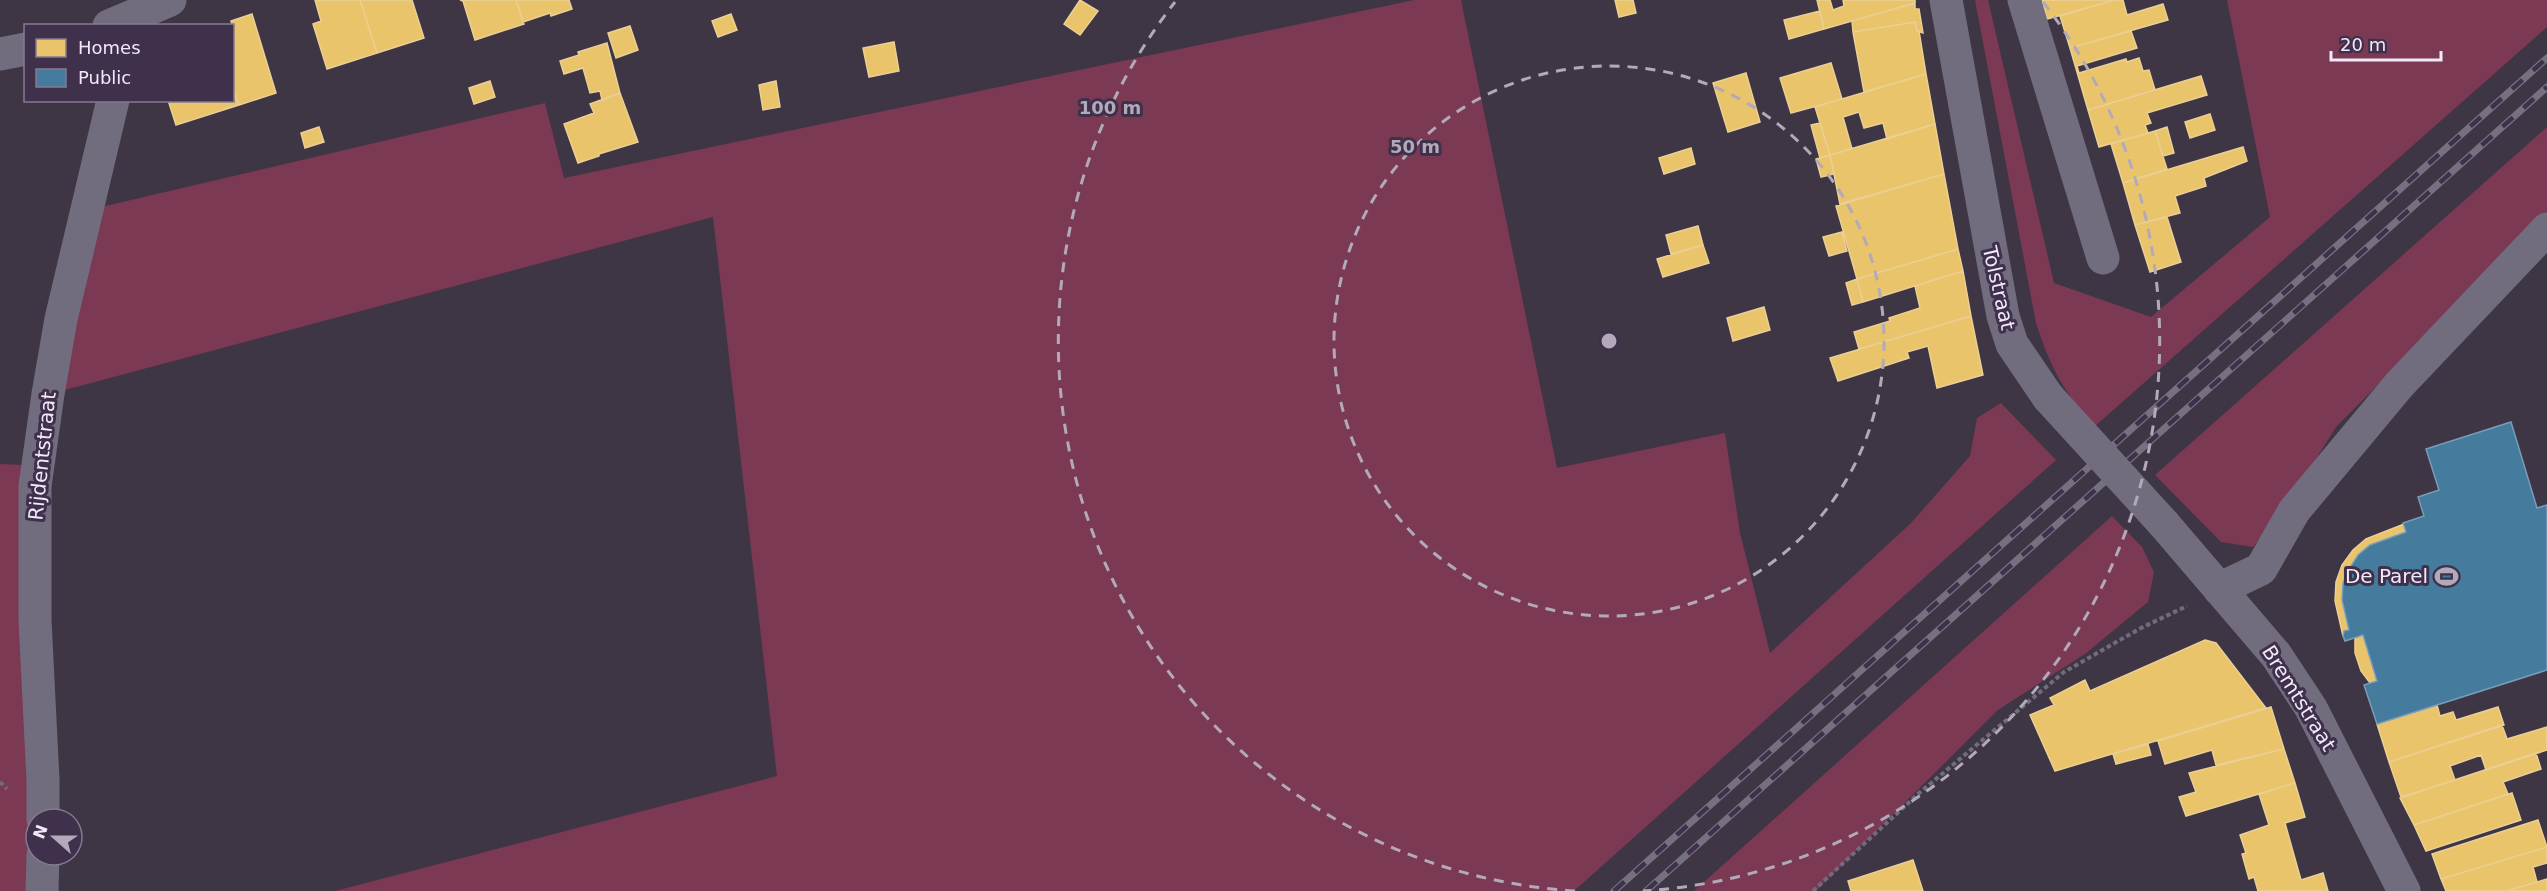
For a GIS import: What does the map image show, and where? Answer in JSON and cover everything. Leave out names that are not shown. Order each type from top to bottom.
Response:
[{"type":"street","points":[[114,24],[170,0]]},
{"type":"street","name":"Tolstraat","points":[[1946,0],[2003,316],[2012,344],[2048,397],[2164,524]]},
{"type":"street","points":[[2024,0],[2103,258]]},
{"type":"street","points":[[0,54],[24,49]]},
{"type":"street","name":"Rijdentstraat","points":[[43,807],[34,620],[35,486],[61,319],[113,102]]},
{"type":"street","points":[[2220,589],[2261,569],[2294,511],[2399,386],[2547,229]]},
{"type":"street","name":"Bremtstraat","points":[[2164,524],[2276,655],[2311,708],[2404,891]]},
{"type":"street","points":[[42,891],[43,867]]},
{"type":"path","points":[[1813,891],[1918,794],[2064,672],[2141,628],[2220,589]]},
{"type":"shaded area","points":[[1414,0],[1461,0],[1557,468],[1725,433],[1740,533],[1770,653],[1911,523],[1970,456],[1977,418],[2001,403],[2056,460],[1574,891],[335,891],[777,776],[713,217],[61,391],[97,208],[545,103],[564,178]]},
{"type":"shaded area","points":[[1975,0],[1988,0],[2054,283],[2151,317],[2270,217],[2227,0],[2547,0],[2547,27],[2094,427],[2059,378],[2036,323]]},
{"type":"shaded area","points":[[2547,127],[2547,215],[2336,427],[2286,507],[2253,547],[2221,542],[2155,475]]},
{"type":"shaded area","points":[[0,464],[26,465],[29,807],[24,807],[24,867],[30,867],[30,891],[0,891]]},
{"type":"shaded area","points":[[2112,516],[2142,547],[2154,572],[2148,602],[2085,654],[1998,710],[1816,891],[1694,891]]},
{"type":"building: Homes","points":[[315,0],[360,0],[377,53],[327,69],[313,24],[321,21]]},
{"type":"building: Homes","points":[[360,0],[412,0],[424,38],[377,53]]},
{"type":"building: Homes","points":[[460,0],[516,0],[524,24],[475,40],[463,1]]},
{"type":"building: Homes","points":[[516,0],[569,0],[572,9],[523,22]]},
{"type":"building: Homes","points":[[1080,0],[1098,11],[1080,35],[1064,24]]},
{"type":"building: Homes","points":[[1615,0],[1633,0],[1636,13],[1619,17]]},
{"type":"building: Homes","points":[[1817,0],[1830,0],[1833,10],[1844,6],[1843,0],[1915,0],[1915,3],[1824,29]]},
{"type":"building: Homes","points":[[2042,0],[2115,0],[2047,19]]},
{"type":"building: Homes","points":[[2115,0],[2123,0],[2127,15],[2163,4],[2168,20],[2070,48],[2060,16]]},
{"type":"building: Homes","points":[[1915,3],[1915,9],[1919,9],[1923,33],[1917,31],[1915,22],[1853,32],[1852,21]]},
{"type":"building: Homes","points":[[1820,11],[1824,29],[1789,39],[1784,20]]},
{"type":"building: Homes","points":[[252,14],[276,93],[239,105],[234,91],[234,24],[231,21]]},
{"type":"building: Homes","points":[[731,14],[737,30],[718,37],[712,21]]},
{"type":"building: Homes","points":[[1915,22],[1917,31],[1919,31],[1926,74],[1864,92],[1853,32]]},
{"type":"building: Homes","points":[[630,26],[638,50],[616,58],[608,33]]},
{"type":"building: Homes","points":[[2131,31],[2137,48],[2077,66],[2079,73],[2126,59],[2127,62],[2139,58],[2143,71],[2149,70],[2155,90],[2088,110],[2070,48]]},
{"type":"building: Homes","points":[[894,42],[899,71],[869,77],[863,48]]},
{"type":"building: Homes","points":[[607,43],[620,93],[602,100],[600,91],[590,93],[583,68],[564,74],[560,61],[579,55],[578,52]]},
{"type":"building: Homes","points":[[1831,63],[1842,99],[1791,113],[1780,78]]},
{"type":"building: Homes","points":[[1746,73],[1760,122],[1728,132],[1713,83]]},
{"type":"building: Homes","points":[[1926,74],[1935,124],[1887,139],[1883,123],[1864,128],[1859,112],[1843,117],[1852,149],[1830,155],[1815,107]]},
{"type":"building: Homes","points":[[2201,76],[2207,95],[2147,113],[2151,123],[2145,125],[2148,133],[2099,147],[2088,110]]},
{"type":"building: Homes","points":[[490,81],[495,97],[474,104],[469,88]]},
{"type":"building: Homes","points":[[776,81],[780,107],[763,110],[759,85]]},
{"type":"building: Homes","points":[[234,91],[239,105],[176,125],[169,102],[234,102]]},
{"type":"building: Homes","points":[[620,93],[638,142],[578,163],[564,124],[594,113],[590,104]]},
{"type":"building: Homes","points":[[2210,114],[2215,130],[2190,138],[2185,122]]},
{"type":"building: Homes","points":[[1820,123],[1830,155],[1820,158],[1811,125]]},
{"type":"building: Homes","points":[[1935,124],[1944,174],[1840,204],[1830,155]]},
{"type":"building: Homes","points":[[319,127],[324,142],[305,148],[301,133]]},
{"type":"building: Homes","points":[[2167,127],[2174,153],[2163,156],[2155,131]]},
{"type":"building: Homes","points":[[2155,131],[2167,169],[2123,183],[2111,144]]},
{"type":"building: Homes","points":[[2243,147],[2247,161],[2204,178],[2206,186],[2175,196],[2180,213],[2135,225],[2123,183]]},
{"type":"building: Homes","points":[[1691,148],[1695,164],[1664,174],[1659,158]]},
{"type":"building: Homes","points":[[1830,155],[1834,174],[1821,177],[1816,159]]},
{"type":"building: Homes","points":[[1944,174],[1958,249],[1857,279],[1836,206]]},
{"type":"building: Homes","points":[[2167,217],[2181,262],[2150,272],[2135,225]]},
{"type":"building: Homes","points":[[1698,226],[1703,245],[1671,254],[1666,235]]},
{"type":"building: Homes","points":[[1842,232],[1847,251],[1829,256],[1823,237]]},
{"type":"building: Homes","points":[[1703,245],[1709,263],[1663,277],[1657,259]]},
{"type":"building: Homes","points":[[1958,249],[1963,271],[1863,302],[1857,279]]},
{"type":"building: Homes","points":[[1963,271],[1971,316],[1859,349],[1854,332],[1890,321],[1889,318],[1920,308],[1915,286]]},
{"type":"building: Homes","points":[[1857,279],[1863,302],[1852,305],[1846,283]]},
{"type":"building: Homes","points":[[1764,307],[1770,330],[1733,341],[1727,318]]},
{"type":"building: Homes","points":[[1971,316],[1983,375],[1937,388],[1928,346],[1907,352],[1909,358],[1838,381],[1830,358]]},
{"type":"building: Homes","points":[[2404,524],[2406,532],[2370,545],[2358,555],[2349,569],[2343,583],[2342,600],[2349,630],[2344,631],[2343,636],[2335,601],[2336,582],[2342,565],[2353,550],[2366,539]]},
{"type":"building: Homes","points":[[2363,635],[2377,681],[2370,683],[2361,671],[2355,653],[2355,638]]},
{"type":"building: Homes","points":[[2205,640],[2216,643],[2266,708],[2055,771],[2030,715],[2054,705],[2050,698],[2085,680],[2090,691]]},
{"type":"building: Homes","points":[[2437,705],[2440,716],[2453,712],[2456,720],[2498,707],[2504,725],[2389,762],[2377,724]]},
{"type":"building: Homes","points":[[2271,707],[2284,749],[2216,765],[2212,750],[2165,764],[2158,741]]},
{"type":"building: Homes","points":[[2502,725],[2507,739],[2547,727],[2547,750],[2486,770],[2481,755],[2450,766],[2455,780],[2401,797],[2389,762]]},
{"type":"building: Homes","points":[[2148,744],[2151,755],[2116,764],[2113,754]]},
{"type":"building: Homes","points":[[2284,749],[2295,783],[2186,816],[2179,797],[2196,792],[2189,773]]},
{"type":"building: Homes","points":[[2536,753],[2541,769],[2503,782],[2508,794],[2414,825],[2400,798]]},
{"type":"building: Homes","points":[[2295,783],[2305,817],[2285,823],[2301,880],[2323,873],[2328,891],[2258,891],[2254,877],[2249,879],[2242,854],[2246,853],[2240,835],[2269,825],[2259,794]]},
{"type":"building: Homes","points":[[2512,793],[2521,820],[2426,851],[2414,825]]},
{"type":"building: Homes","points":[[2538,820],[2547,847],[2441,879],[2432,854]]},
{"type":"building: Homes","points":[[2547,847],[2547,863],[2533,867],[2537,882],[2506,891],[2446,891],[2441,879]]},
{"type":"building: Homes","points":[[1913,860],[1923,891],[1851,891],[1848,881]]},
{"type":"building: Homes","points":[[2547,879],[2547,891],[2506,891],[2537,882]]},
{"type":"building: Public","name":"De Parel","points":[[2511,422],[2537,508],[2547,505],[2547,670],[2377,724],[2364,685],[2377,681],[2363,635],[2345,641],[2343,636],[2344,631],[2349,630],[2342,600],[2343,583],[2349,569],[2358,555],[2370,545],[2406,532],[2403,523],[2424,516],[2418,497],[2439,490],[2426,449]]},
{"type":"railway","points":[[1614,891],[2547,58]]},
{"type":"railway","points":[[1646,891],[2547,87]]},
{"type":"place","name":"De Parel","points":[[2446,576]]}]
